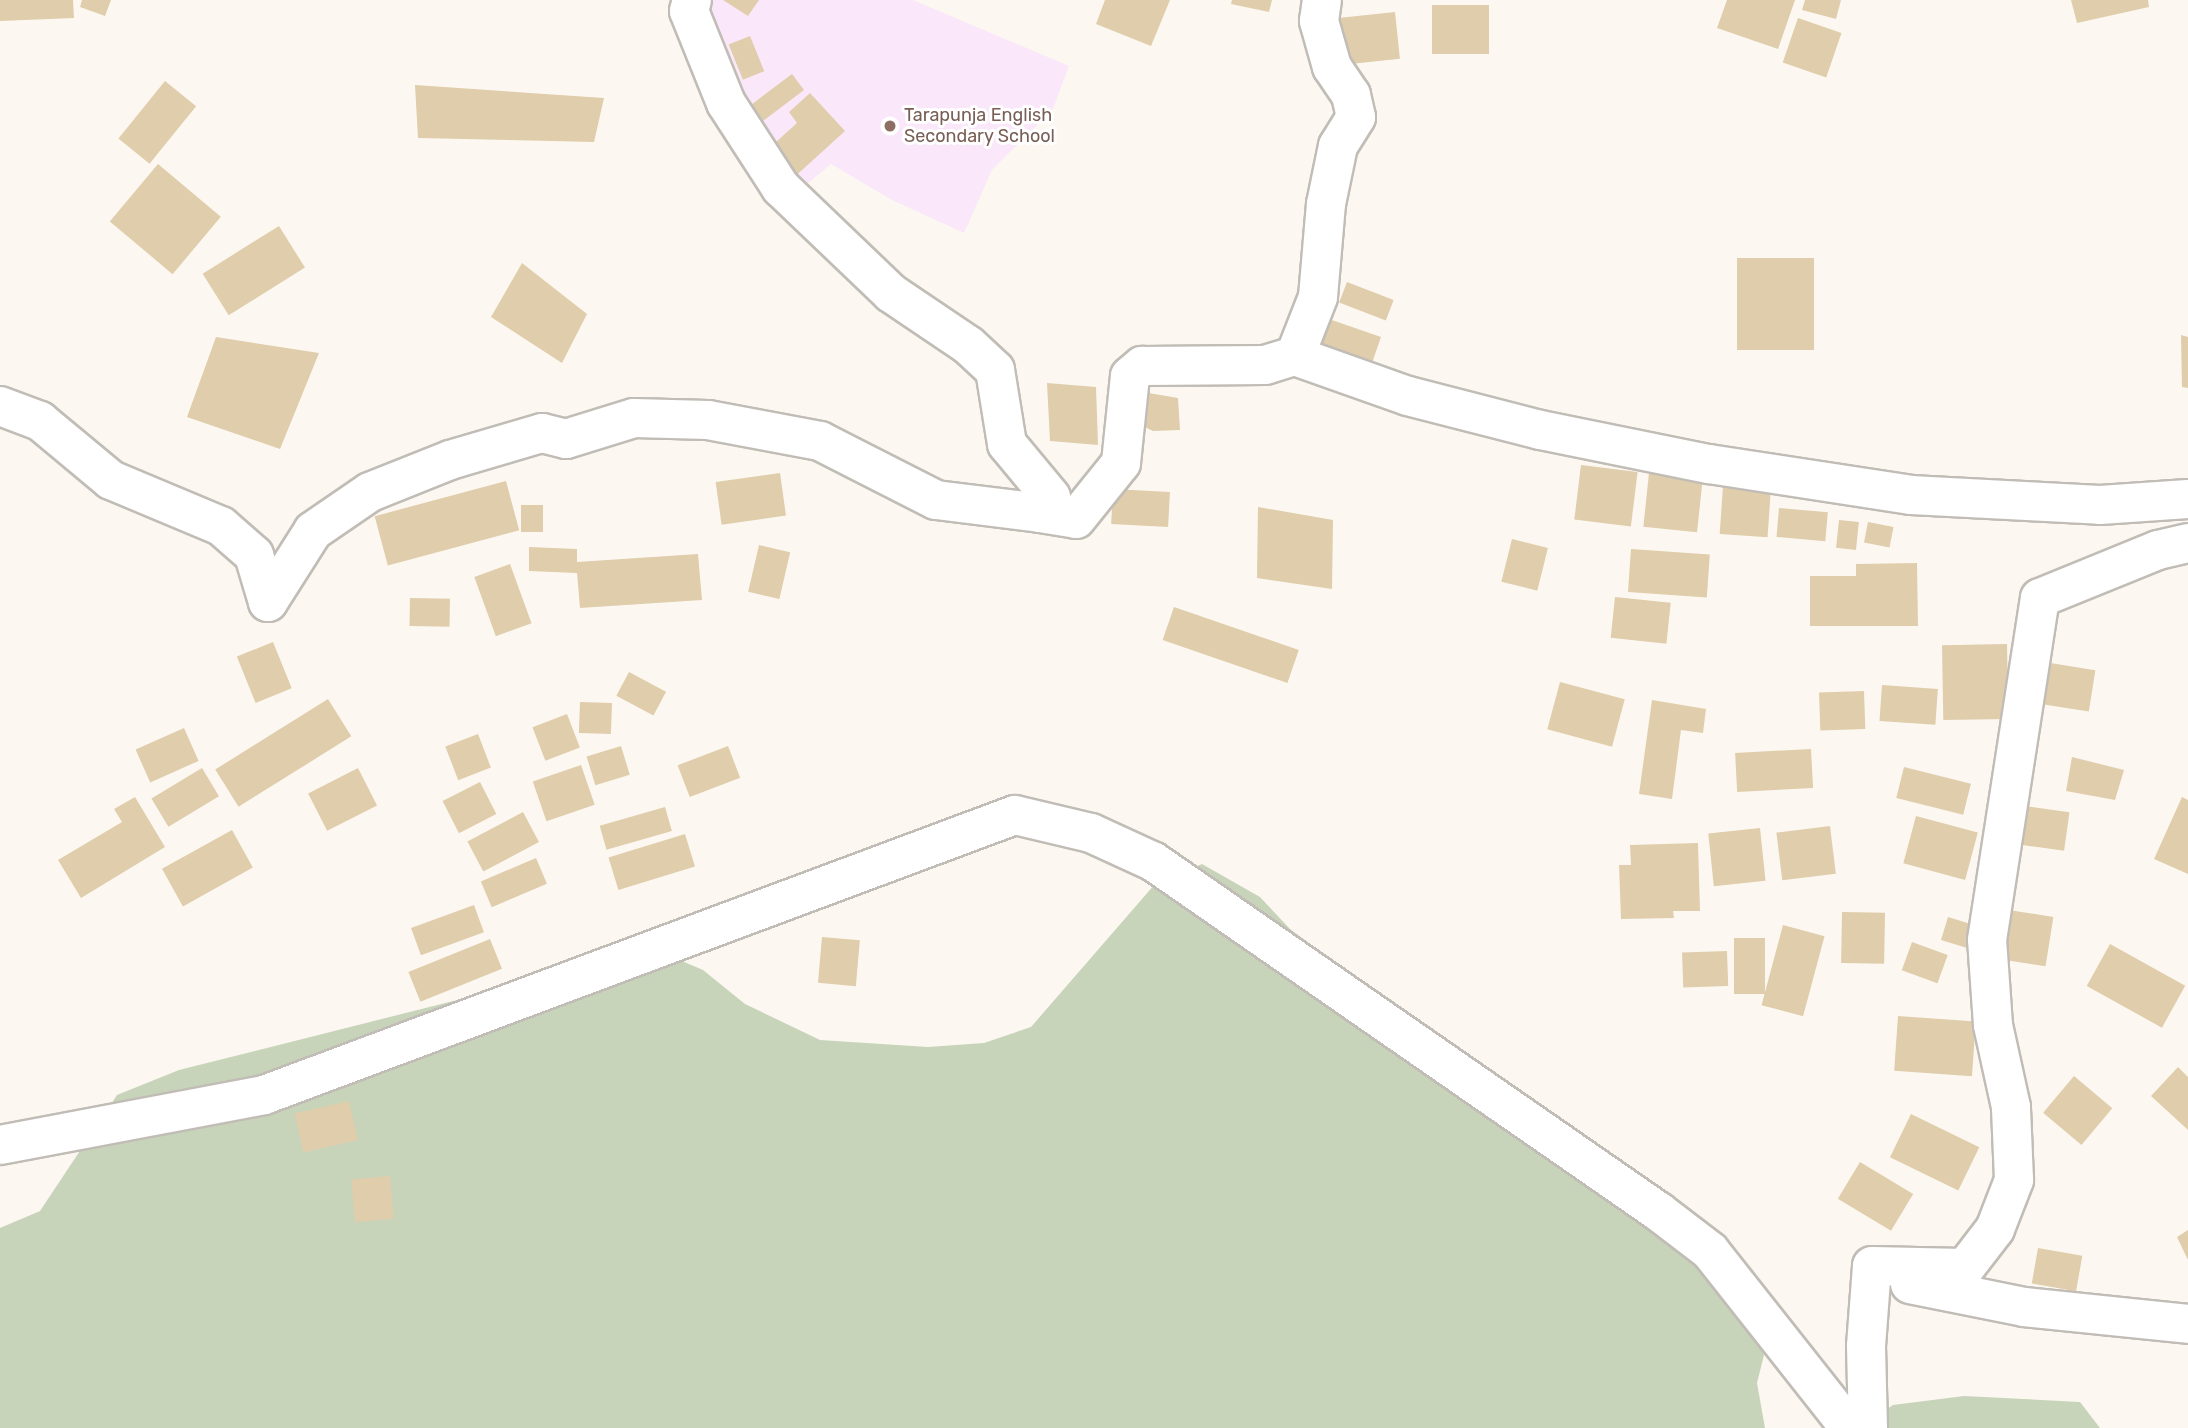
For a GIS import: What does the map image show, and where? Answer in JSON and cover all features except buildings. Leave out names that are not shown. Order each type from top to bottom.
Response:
[{"type":"street","points":[[692,0],[689,11],[726,103],[781,188],[891,293],[968,345],[995,370],[1007,444],[1051,497],[1041,513]]},
{"type":"street","points":[[1295,356],[1318,297],[1326,204],[1338,146],[1356,117],[1351,95],[1332,67],[1322,32],[1322,0]]},
{"type":"street","points":[[0,406],[40,421],[111,480],[221,526],[254,555],[268,601],[313,531],[370,492],[450,460],[542,433],[566,439],[634,418],[708,420],[820,441],[936,500],[1076,519],[1121,463],[1130,376],[1142,366],[1265,365],[1295,356],[1408,396],[1540,430],[1709,464],[1911,495],[2100,505],[2188,499]]},
{"type":"street","points":[[1872,1266],[1965,1268],[1995,1229],[2014,1181],[2011,1107],[1993,1025],[1987,940],[2040,598],[2158,550],[2188,543]]},
{"type":"street","points":[[0,1145],[264,1095],[1015,815],[1091,833],[1154,862],[1659,1212],[1710,1251],[1850,1428]]},
{"type":"street","points":[[1872,1266],[1908,1284],[2024,1307],[2188,1324]]},
{"type":"street","points":[[1868,1428],[1866,1346],[1872,1266]]},
{"type":"shaded area","name":"Tarapunja English Secondary School","points":[[674,0],[913,0],[1069,66],[1053,109],[992,170],[964,233],[892,200],[831,164],[784,203]]},
{"type":"green space","points":[[1202,864],[1260,897],[1290,929],[1338,965],[1495,1115],[1724,1244],[1764,1355],[1757,1383],[1765,1428],[0,1428],[0,1228],[40,1211],[117,1095],[179,1070],[656,950],[703,970],[745,1004],[820,1040],[928,1047],[984,1043],[1031,1027],[1155,884]]},
{"type":"green space","points":[[1964,1396],[2080,1402],[2100,1428],[1859,1428],[1893,1405]]},
{"type":"place","name":"Tarapunja English Secondary School","points":[[890,126]]}]
